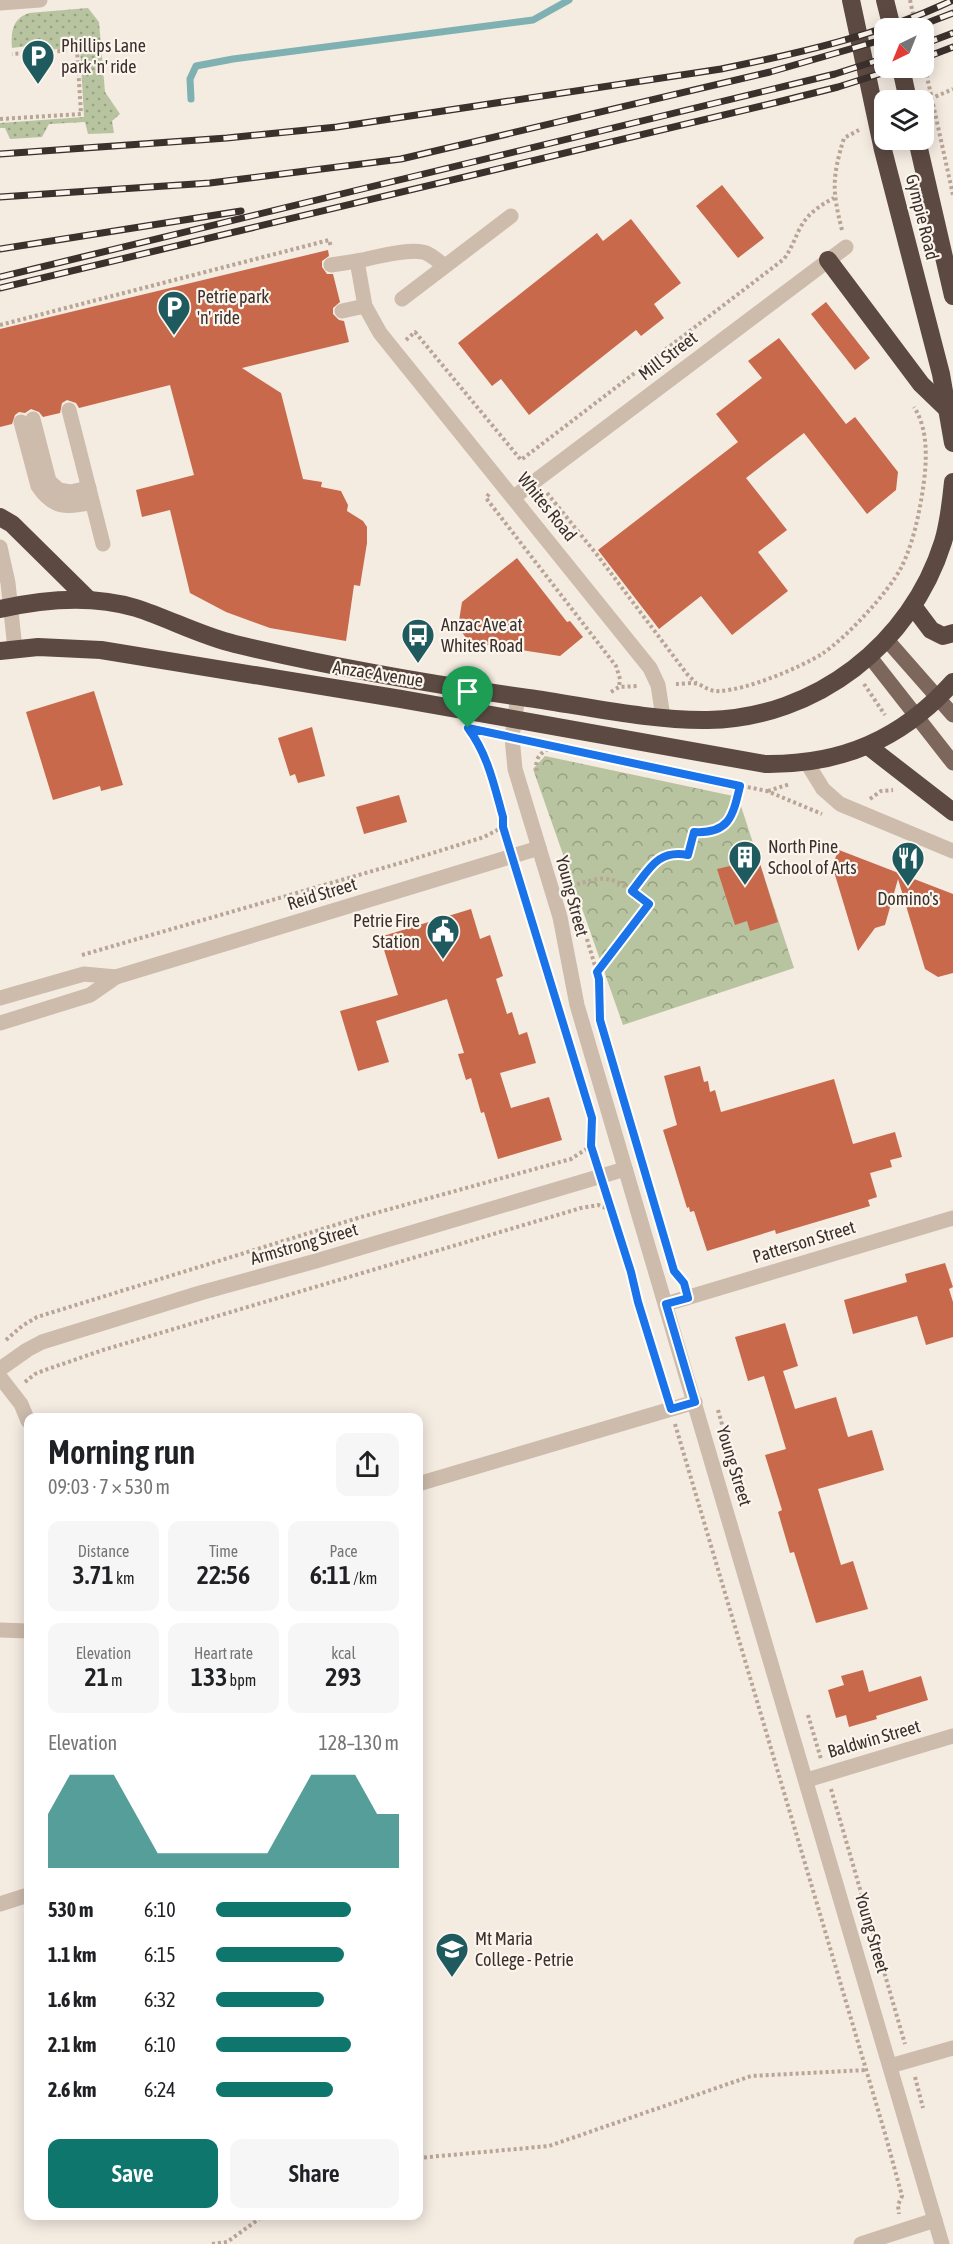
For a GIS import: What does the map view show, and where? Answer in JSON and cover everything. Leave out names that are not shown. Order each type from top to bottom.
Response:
[{"type":"highway","points":[[885,0],[890,18]]},
{"type":"highway","name":"Gympie Road","points":[[851,2],[883,150],[949,411],[953,443]]},
{"type":"highway","name":"Gympie Road","points":[[919,150],[953,296]]},
{"type":"highway","points":[[828,260],[915,377],[949,411]]},
{"type":"highway","points":[[870,657],[887,640],[913,606],[935,564],[944,540],[950,513],[953,482]]},
{"type":"highway","points":[[0,517],[12,524],[89,600]]},
{"type":"highway","name":"Anzac Avenue","points":[[5,608],[58,599],[89,600],[134,607],[223,642],[260,650],[518,696],[663,717],[708,720],[756,714],[803,699],[824,688],[870,657]]},
{"type":"highway","points":[[913,606],[931,630],[943,636],[953,633]]},
{"type":"highway","name":"Anzac Avenue","points":[[8,650],[59,647],[101,650],[202,665],[513,728],[765,764],[807,763],[868,747],[896,731],[938,698]]},
{"type":"highway","points":[[938,698],[953,682]]},
{"type":"highway","points":[[868,747],[953,812]]},
{"type":"main road","points":[[887,640],[953,715]]},
{"type":"main road","points":[[870,657],[953,764]]},
{"type":"street","points":[[0,3],[40,0]]},
{"type":"street","points":[[402,299],[511,216]]},
{"type":"street","name":"Mill Street","points":[[514,497],[846,247]]},
{"type":"street","points":[[333,265],[392,254],[421,252],[444,265]]},
{"type":"street","name":"Whites Road","points":[[357,261],[365,306],[380,333],[642,657],[658,686],[663,717]]},
{"type":"street","points":[[342,311],[365,306]]},
{"type":"street","points":[[69,410],[103,544]]},
{"type":"street","points":[[27,421],[49,481],[58,490],[90,495]]},
{"type":"street","points":[[0,547],[8,650]]},
{"type":"street","name":"Young Street","points":[[518,696],[513,728],[515,769],[564,933],[577,1005],[942,2244]]},
{"type":"street","points":[[807,763],[823,789],[840,804],[953,851]]},
{"type":"street","name":"Reid Street","points":[[0,1023],[90,995],[116,977],[539,848]]},
{"type":"street","name":"Reid Street","points":[[0,998],[84,974],[116,977]]},
{"type":"street","name":"Armstrong Street","points":[[0,1369],[42,1342],[200,1293],[625,1169]]},
{"type":"street","name":"Patterson Street","points":[[666,1304],[953,1218]]},
{"type":"street","points":[[0,1377],[21,1404],[25,1413]]},
{"type":"street","points":[[423,1483],[695,1402]]},
{"type":"street","points":[[0,1630],[24,1631]]},
{"type":"street","name":"Baldwin Street","points":[[807,1780],[953,1736]]},
{"type":"street","points":[[0,1904],[24,1896]]},
{"type":"street","points":[[890,2066],[953,2048]]},
{"type":"street","points":[[861,2244],[935,2220]]},
{"type":"path","points":[[910,0],[914,18]]},
{"type":"path","points":[[0,119],[81,114],[77,50],[12,54]]},
{"type":"path","points":[[927,78],[953,195]]},
{"type":"path","points":[[934,98],[953,89]]},
{"type":"path","points":[[846,247],[834,198],[835,166],[844,138],[860,130]]},
{"type":"path","points":[[394,349],[415,332],[521,460],[784,259],[794,247],[799,230],[810,214],[817,207],[834,198]]},
{"type":"path","points":[[0,325],[329,240],[333,265]]},
{"type":"path","points":[[602,693],[608,693],[619,687],[696,683],[717,692],[737,688],[760,682],[793,668],[822,654],[835,644],[891,585],[902,567],[915,532],[922,493],[924,441],[923,422],[910,401]]},
{"type":"path","points":[[835,644],[896,731]]},
{"type":"path","points":[[480,731],[468,728],[486,758],[503,817],[503,827],[555,995]]},
{"type":"path","points":[[513,728],[555,748],[541,754],[535,762],[538,777]]},
{"type":"path","points":[[580,753],[775,794],[825,816]]},
{"type":"path","points":[[632,891],[661,857],[676,853],[688,855],[694,832],[716,830],[726,824],[733,813],[740,786]]},
{"type":"path","points":[[80,955],[406,861],[484,837],[503,827]]},
{"type":"path","points":[[568,875],[572,887],[591,880],[610,878],[618,880],[649,904],[597,972]]},
{"type":"path","points":[[578,909],[599,979],[600,1020]]},
{"type":"path","points":[[593,1125],[591,1146],[631,1272],[866,2070],[902,2196],[898,2205],[898,2213],[905,2231]]},
{"type":"path","points":[[0,1345],[22,1326],[37,1317],[309,1232],[571,1159],[591,1146]]},
{"type":"path","points":[[12,1392],[35,1374],[103,1350],[581,1208],[598,1205],[610,1209]]},
{"type":"path","points":[[716,1406],[729,1448]]},
{"type":"path","points":[[805,1705],[902,2036]]},
{"type":"path","points":[[423,2158],[549,2146],[751,2076],[866,2070],[890,2066]]},
{"type":"path","points":[[212,2244],[227,2242],[257,2220]]},
{"type":"green space","points":[[88,8],[99,22],[105,92],[120,114],[112,121],[114,133],[88,134],[85,122],[49,124],[42,137],[10,139],[5,128],[0,128],[0,123],[84,117],[80,47],[35,51],[28,46],[12,48],[12,31],[16,22],[29,13]]},
{"type":"green space","points":[[545,756],[738,797],[794,968],[623,1025],[533,769]]},
{"type":"building","points":[[722,185],[764,238],[738,258],[696,206]]},
{"type":"building","points":[[631,219],[681,283],[654,304],[664,318],[641,336],[636,330],[529,415],[501,379],[492,386],[458,343],[597,233],[603,241]]},
{"type":"building","points":[[328,250],[329,256],[322,261],[322,267],[327,274],[333,274],[340,302],[333,308],[333,314],[339,320],[344,321],[349,342],[242,368],[281,393],[303,479],[322,482],[321,487],[341,491],[348,505],[347,511],[363,521],[367,527],[367,543],[360,586],[354,585],[346,641],[270,628],[226,612],[190,593],[170,510],[142,517],[136,490],[194,475],[170,385],[79,408],[76,403],[67,400],[62,403],[60,413],[43,417],[39,412],[31,409],[15,415],[12,424],[0,427],[0,329]]},
{"type":"building","points":[[826,302],[870,358],[855,370],[811,314]]},
{"type":"building","points":[[779,338],[846,424],[855,417],[898,472],[896,490],[867,514],[804,433],[746,478],[787,530],[758,552],[788,591],[732,635],[701,596],[659,629],[598,550],[738,442],[716,414],[762,378],[748,361]]},
{"type":"building","points":[[517,558],[567,622],[570,621],[583,637],[560,656],[469,642],[458,627],[462,602]]},
{"type":"building","points":[[94,691],[123,785],[101,791],[100,786],[53,800],[26,712]]},
{"type":"building","points":[[312,727],[325,776],[298,783],[295,774],[290,776],[278,738]]},
{"type":"building","points":[[399,795],[407,822],[364,834],[356,807]]},
{"type":"building","points":[[839,850],[953,894],[953,973],[938,977],[925,969],[898,879],[885,925],[875,928],[858,951],[832,865]]},
{"type":"building","name":"North Pine School of Arts","points":[[756,851],[778,922],[750,931],[747,921],[735,925],[717,869],[730,866],[728,860]]},
{"type":"building","points":[[471,909],[480,939],[490,935],[503,976],[496,979],[507,1014],[512,1012],[519,1035],[527,1032],[536,1063],[500,1073],[511,1108],[549,1097],[562,1140],[498,1159],[471,1078],[466,1080],[458,1054],[464,1053],[447,999],[376,1021],[389,1062],[358,1071],[340,1011],[398,995],[380,937]]},
{"type":"building","points":[[700,1066],[704,1082],[708,1081],[710,1092],[715,1090],[721,1112],[834,1079],[853,1144],[895,1132],[902,1157],[890,1160],[892,1167],[870,1173],[877,1197],[868,1200],[870,1206],[776,1234],[775,1230],[707,1251],[694,1211],[690,1212],[689,1207],[687,1208],[663,1130],[677,1125],[664,1076]]},
{"type":"building","points":[[945,1263],[953,1287],[949,1289],[953,1302],[953,1337],[926,1345],[917,1316],[853,1334],[844,1300],[907,1282],[905,1274]]},
{"type":"building","points":[[785,1323],[798,1366],[783,1371],[795,1409],[836,1397],[848,1437],[872,1430],[884,1470],[818,1489],[841,1565],[853,1561],[868,1609],[816,1623],[794,1552],[790,1553],[778,1512],[782,1510],[765,1455],[786,1449],[764,1376],[748,1381],[735,1337]]},
{"type":"building","points":[[863,1670],[869,1692],[921,1676],[928,1700],[849,1727],[846,1715],[836,1718],[828,1690],[844,1685],[841,1676]]},
{"type":"waterway","points":[[191,99],[190,79],[196,66],[233,59],[533,20],[569,0]]},
{"type":"railway","points":[[0,154],[227,138],[337,127],[721,69],[839,42],[897,23],[953,0]]},
{"type":"railway","points":[[934,20],[953,13]]},
{"type":"railway","points":[[934,40],[953,33]]},
{"type":"railway","points":[[0,197],[210,183],[401,159],[770,72],[874,42]]},
{"type":"railway","points":[[934,54],[953,47]]},
{"type":"railway","points":[[0,277],[835,74],[874,62]]},
{"type":"railway","points":[[0,288],[778,102],[874,76]]},
{"type":"railway","points":[[0,249],[241,211]]},
{"type":"place","name":"Phillips Lane park 'n' ride","points":[[38,85]]},
{"type":"place","name":"Petrie park 'n' ride","points":[[174,336]]},
{"type":"place","name":"Anzac Ave at Whites Road","points":[[418,664]]},
{"type":"place","name":"North Pine School of Arts","points":[[745,886]]},
{"type":"place","name":"Domino's","points":[[908,887]]},
{"type":"place","name":"Petrie Fire Station","points":[[443,960]]},
{"type":"place","name":"Mt Maria College - Petrie","points":[[452,1978]]},
{"type":"route","points":[[468,728],[740,786],[733,813],[726,824],[716,830],[694,832],[688,855],[676,853],[661,857],[632,891],[649,904],[597,972],[600,1020],[660,1217],[674,1271],[684,1283],[688,1298],[666,1304],[695,1402],[671,1409],[591,1146],[592,1118],[503,827],[503,817],[486,758],[468,728]]}]
